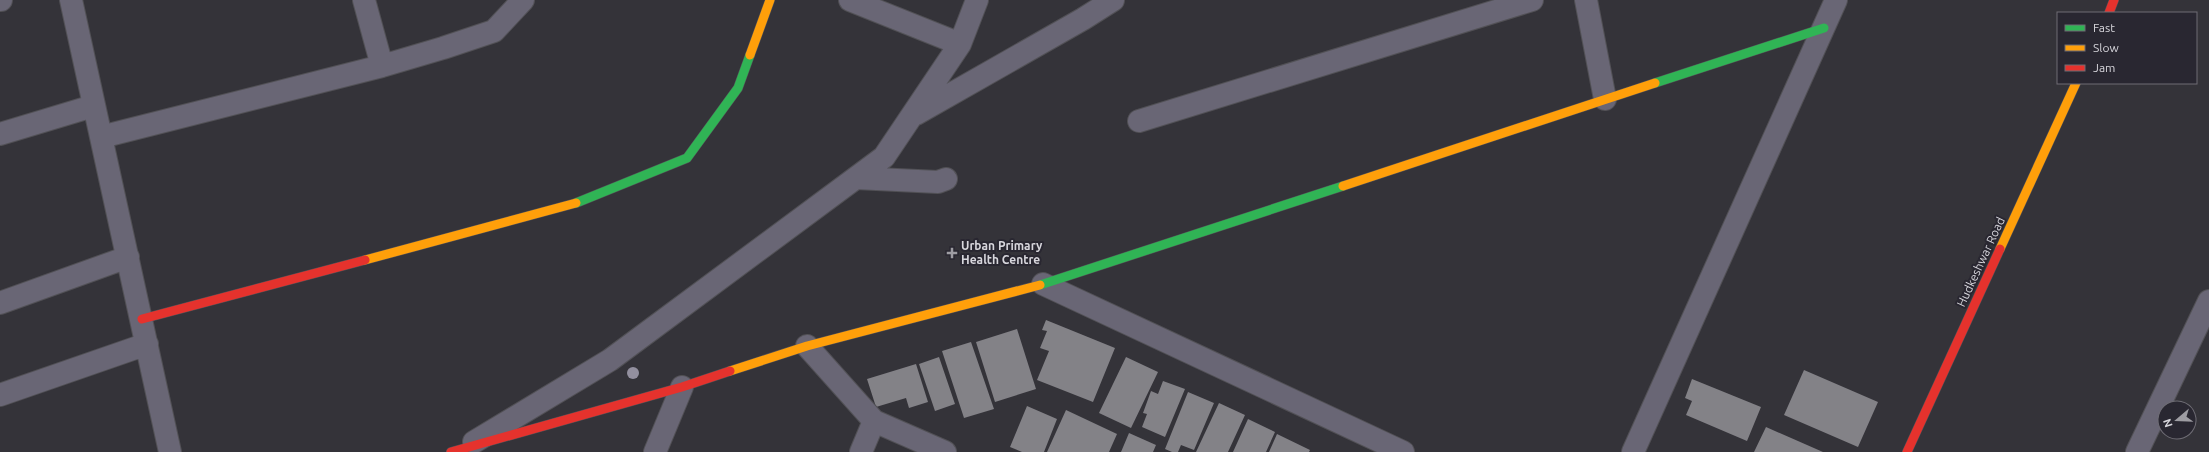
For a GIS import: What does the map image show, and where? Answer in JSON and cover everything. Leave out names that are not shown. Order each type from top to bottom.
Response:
[{"type":"street","points":[[71,0],[170,452]]},
{"type":"street","points":[[364,0],[382,66]]},
{"type":"street","points":[[101,137],[382,66],[494,31],[523,0]]},
{"type":"street","points":[[142,319],[572,205],[687,158],[738,88],[770,0]]},
{"type":"street","points":[[850,0],[960,44]]},
{"type":"street","points":[[460,451],[610,360],[884,157],[960,44],[977,0]]},
{"type":"street","points":[[911,117],[1083,19],[1113,0]]},
{"type":"street","points":[[1139,121],[1532,0]]},
{"type":"street","points":[[1586,0],[1606,100]]},
{"type":"street","points":[[1633,452],[1836,0]]},
{"type":"street","points":[[2108,12],[2114,0]]},
{"type":"street","points":[[460,451],[682,387],[807,346],[1043,284],[1824,28]]},
{"type":"street","name":"Hudkeshwar Road","points":[[1907,452],[2076,84]]},
{"type":"street","points":[[0,134],[93,106]]},
{"type":"street","points":[[856,178],[938,182],[946,179]]},
{"type":"street","points":[[0,303],[128,258]]},
{"type":"street","points":[[1043,284],[1403,452]]},
{"type":"street","points":[[2138,452],[2209,301]]},
{"type":"street","points":[[0,395],[147,344]]},
{"type":"street","points":[[807,346],[874,421],[945,452]]},
{"type":"street","points":[[655,452],[682,387]]},
{"type":"street","points":[[861,452],[874,421]]},
{"type":"building","points":[[1046,320],[1115,348],[1093,402],[1037,380],[1049,351],[1040,348],[1047,331],[1042,330]]},
{"type":"building","points":[[1017,329],[1036,389],[995,402],[976,342]]},
{"type":"building","points":[[971,342],[994,409],[964,418],[942,351]]},
{"type":"building","points":[[939,357],[955,404],[935,411],[919,364]]},
{"type":"building","points":[[1126,357],[1158,372],[1131,428],[1099,413]]},
{"type":"building","points":[[916,364],[928,402],[909,408],[906,398],[876,407],[867,379]]},
{"type":"building","points":[[1804,370],[1878,402],[1858,447],[1784,415]]},
{"type":"building","points":[[1692,379],[1761,407],[1747,441],[1686,415],[1692,401],[1685,398]]},
{"type":"building","points":[[1163,381],[1185,389],[1165,437],[1142,427],[1147,414],[1143,413],[1151,391],[1158,394]]},
{"type":"building","points":[[1188,392],[1214,403],[1194,450],[1181,445],[1178,452],[1172,452],[1165,449]]},
{"type":"building","points":[[1219,403],[1245,415],[1228,452],[1196,452]]},
{"type":"building","points":[[1027,406],[1057,419],[1044,452],[1022,452],[1010,447]]},
{"type":"building","points":[[1066,410],[1117,434],[1109,452],[1047,452]]},
{"type":"building","points":[[1248,419],[1275,432],[1266,452],[1233,452]]},
{"type":"building","points":[[1766,427],[1823,452],[1754,452]]},
{"type":"building","points":[[1129,433],[1156,445],[1153,452],[1121,452]]},
{"type":"building","points":[[1277,434],[1310,450],[1309,452],[1269,452]]},
{"type":"traffic: fast","points":[[1655,83],[1824,28]]},
{"type":"traffic: fast","points":[[576,203],[687,158],[738,88],[750,55]]},
{"type":"traffic: fast","points":[[1040,285],[1343,186]]},
{"type":"traffic: slow","points":[[750,55],[770,0]]},
{"type":"traffic: slow","points":[[1343,186],[1655,83]]},
{"type":"traffic: slow","points":[[2000,249],[2076,84]]},
{"type":"traffic: slow","points":[[365,260],[576,203]]},
{"type":"traffic: slow","points":[[730,371],[807,346],[1040,285]]},
{"type":"traffic: jam","points":[[2109,12],[2114,0]]},
{"type":"traffic: jam","points":[[1907,452],[2000,249]]},
{"type":"traffic: jam","points":[[142,319],[365,260]]},
{"type":"traffic: jam","points":[[451,452],[682,387],[730,371]]},
{"type":"place","name":"Urban Primary Health Centre","points":[[952,253]]}]
